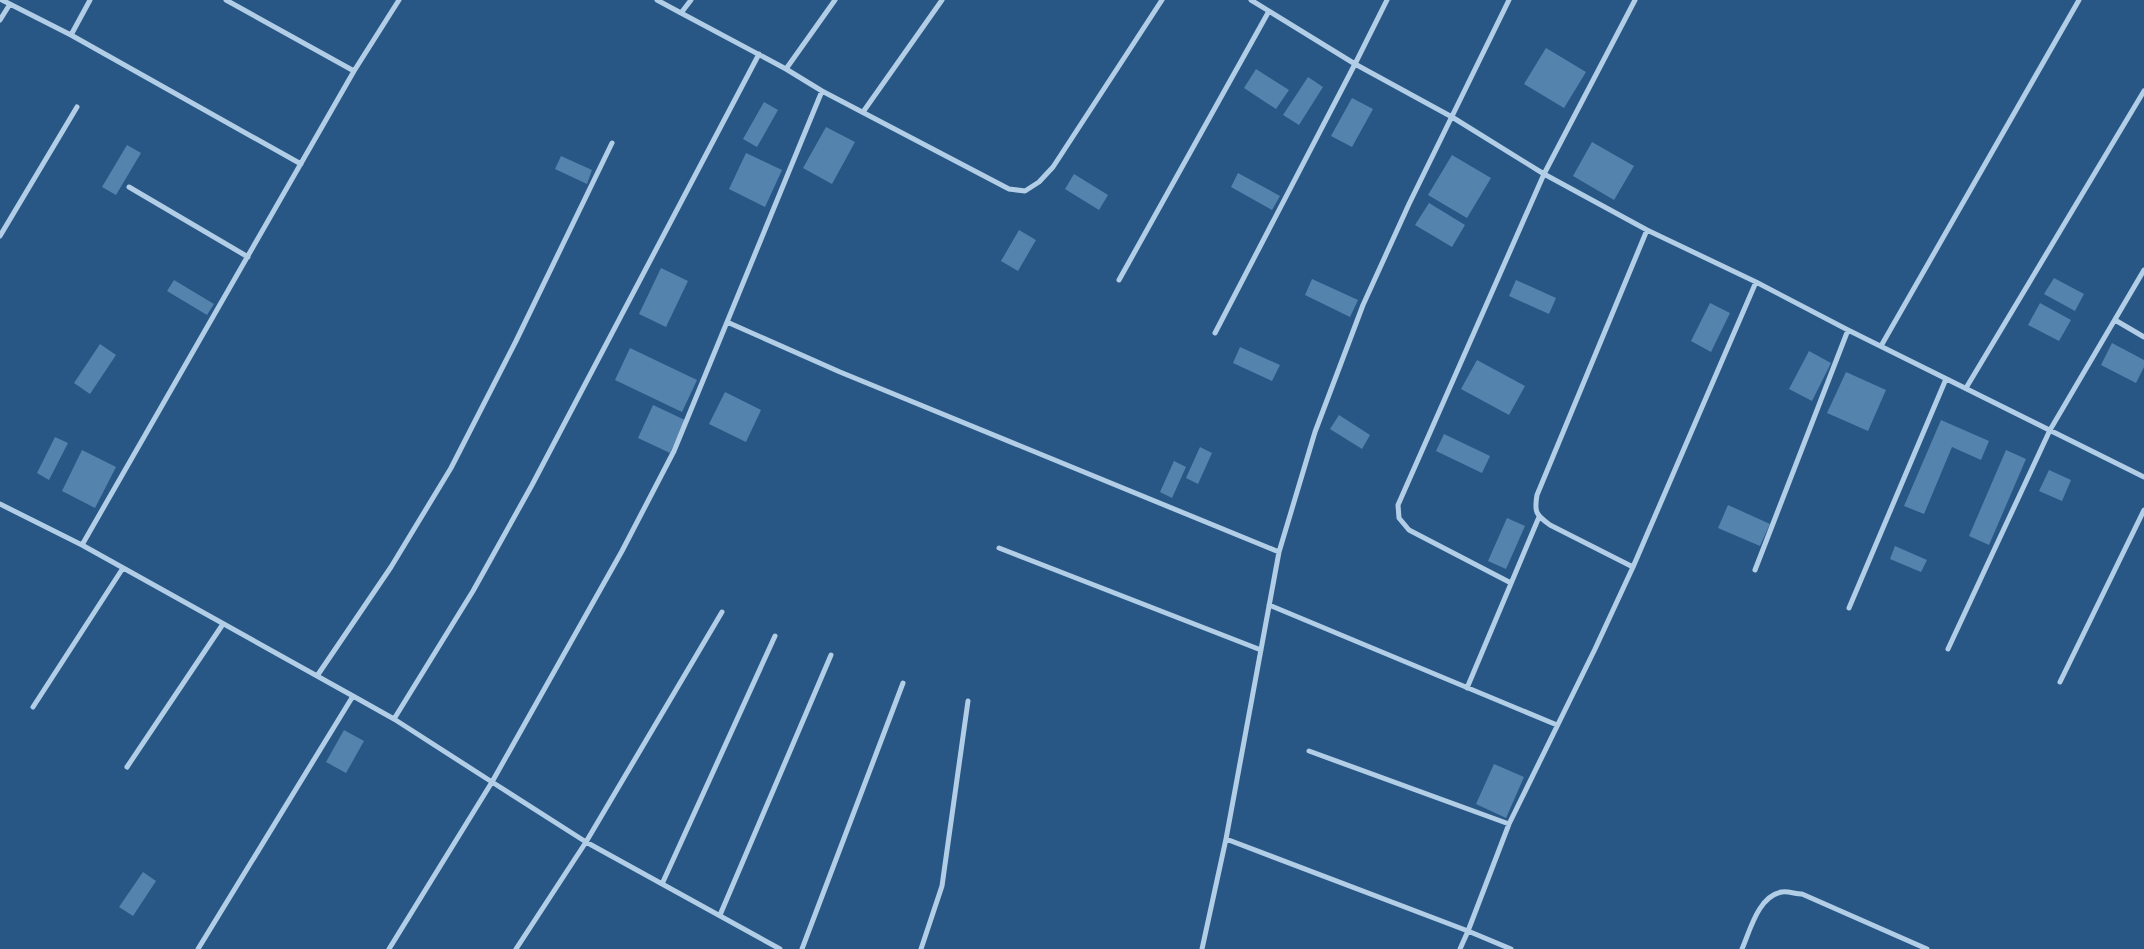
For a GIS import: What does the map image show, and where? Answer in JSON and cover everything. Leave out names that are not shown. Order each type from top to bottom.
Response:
[{"type":"street","points":[[2,0],[71,35],[301,164]]},
{"type":"street","points":[[71,35],[90,0]]},
{"type":"street","points":[[226,0],[354,72]]},
{"type":"street","points":[[82,545],[354,72],[399,0]]},
{"type":"street","points":[[657,0],[786,69],[822,92],[1009,190],[1025,191],[1039,182],[1053,168],[1162,0]]},
{"type":"street","points":[[681,13],[691,0]]},
{"type":"street","points":[[786,69],[835,0]]},
{"type":"street","points":[[863,112],[942,0]]},
{"type":"street","points":[[1214,333],[1355,64],[1386,0]]},
{"type":"street","points":[[1202,949],[1226,839],[1243,738],[1279,552],[1315,432],[1362,304],[1408,204],[1509,0]]},
{"type":"street","points":[[1511,583],[1409,530],[1399,518],[1398,504],[1544,174],[1635,0]]},
{"type":"street","points":[[1881,346],[2079,0]]},
{"type":"street","points":[[1253,1],[1355,64],[1452,117],[1544,174],[1647,230],[1756,282],[1848,330],[2144,476]]},
{"type":"street","points":[[0,20],[10,4]]},
{"type":"street","points":[[1118,280],[1269,11]]},
{"type":"street","points":[[394,719],[473,591],[532,485],[759,54]]},
{"type":"street","points":[[1966,388],[2144,91]]},
{"type":"street","points":[[389,949],[492,782],[622,552],[674,451],[822,92]]},
{"type":"street","points":[[0,236],[77,107]]},
{"type":"street","points":[[317,676],[392,567],[451,468],[516,341],[612,143]]},
{"type":"street","points":[[128,187],[248,257]]},
{"type":"street","points":[[1633,567],[1550,525],[1539,517],[1535,508],[1537,495],[1647,230]]},
{"type":"street","points":[[1948,649],[2050,430],[2144,270]]},
{"type":"street","points":[[1460,949],[1509,824],[1633,567],[1756,282]]},
{"type":"street","points":[[2115,320],[2144,337]]},
{"type":"street","points":[[727,322],[840,372],[1279,552]]},
{"type":"street","points":[[1755,570],[1848,330]]},
{"type":"street","points":[[1849,608],[1946,379]]},
{"type":"street","points":[[0,504],[82,545],[394,719],[586,842],[780,949]]},
{"type":"street","points":[[2060,682],[2144,510]]},
{"type":"street","points":[[1467,688],[1539,517]]},
{"type":"street","points":[[999,548],[1261,650]]},
{"type":"street","points":[[33,708],[123,568]]},
{"type":"street","points":[[1269,605],[1557,725]]},
{"type":"street","points":[[516,949],[586,842],[722,612]]},
{"type":"street","points":[[127,767],[223,624]]},
{"type":"street","points":[[662,884],[775,636]]},
{"type":"street","points":[[720,915],[831,655]]},
{"type":"street","points":[[802,949],[903,683]]},
{"type":"street","points":[[198,949],[352,696]]},
{"type":"street","points":[[921,949],[942,886],[968,701]]},
{"type":"street","points":[[1309,751],[1509,824]]},
{"type":"street","points":[[1226,839],[1511,949]]},
{"type":"street","points":[[1742,949],[1759,910],[1769,898],[1782,892],[1802,894],[1927,949]]},
{"type":"building","points":[[1546,48],[1586,72],[1564,108],[1524,84]]},
{"type":"building","points":[[1256,69],[1289,90],[1276,109],[1244,88]]},
{"type":"building","points":[[1308,77],[1323,87],[1299,125],[1283,115]]},
{"type":"building","points":[[1352,98],[1373,109],[1352,147],[1331,136]]},
{"type":"building","points":[[764,102],[778,110],[757,147],[743,139]]},
{"type":"building","points":[[826,127],[855,142],[832,184],[803,168]]},
{"type":"building","points":[[1592,142],[1634,166],[1614,200],[1573,176]]},
{"type":"building","points":[[127,145],[141,153],[116,195],[102,187]]},
{"type":"building","points":[[746,153],[782,170],[765,207],[729,189]]},
{"type":"building","points":[[1452,155],[1491,178],[1467,218],[1428,195]]},
{"type":"building","points":[[561,156],[592,170],[587,184],[555,169]]},
{"type":"building","points":[[1238,173],[1280,196],[1272,210],[1231,187]]},
{"type":"building","points":[[1074,174],[1108,195],[1099,210],[1065,189]]},
{"type":"building","points":[[1429,203],[1465,225],[1452,247],[1415,225]]},
{"type":"building","points":[[1019,230],[1036,240],[1018,271],[1001,261]]},
{"type":"building","points":[[661,268],[688,281],[666,327],[639,314]]},
{"type":"building","points":[[2054,278],[2084,294],[2075,311],[2044,294]]},
{"type":"building","points":[[1312,279],[1358,300],[1350,317],[1305,295]]},
{"type":"building","points":[[174,280],[214,304],[207,315],[167,291]]},
{"type":"building","points":[[1516,280],[1556,298],[1549,314],[1509,296]]},
{"type":"building","points":[[1710,303],[1730,313],[1711,352],[1691,341]]},
{"type":"building","points":[[2040,303],[2071,320],[2059,341],[2028,325]]},
{"type":"building","points":[[2112,343],[2144,360],[2144,367],[2136,383],[2101,365]]},
{"type":"building","points":[[100,344],[116,355],[90,394],[74,383]]},
{"type":"building","points":[[1240,347],[1280,365],[1272,381],[1233,363]]},
{"type":"building","points":[[630,348],[697,380],[682,412],[615,380]]},
{"type":"building","points":[[1809,351],[1831,363],[1812,401],[1789,389]]},
{"type":"building","points":[[1477,360],[1525,386],[1509,415],[1461,389]]},
{"type":"building","points":[[1846,372],[1886,390],[1868,431],[1827,413]]},
{"type":"building","points":[[725,392],[761,410],[746,442],[709,424]]},
{"type":"building","points":[[653,405],[685,420],[670,453],[638,438]]},
{"type":"building","points":[[1339,415],[1370,435],[1362,449],[1330,429]]},
{"type":"building","points":[[1941,420],[1989,441],[1981,460],[1952,447],[1924,514],[1904,506]]},
{"type":"building","points":[[1444,434],[1490,456],[1482,473],[1436,451]]},
{"type":"building","points":[[55,437],[68,443],[49,480],[37,473]]},
{"type":"building","points":[[1200,447],[1212,453],[1198,484],[1186,478]]},
{"type":"building","points":[[82,450],[116,467],[95,508],[62,491]]},
{"type":"building","points":[[2006,450],[2026,459],[1989,545],[1969,536]]},
{"type":"building","points":[[1174,461],[1186,467],[1172,498],[1160,492]]},
{"type":"building","points":[[2049,470],[2071,480],[2062,501],[2039,491]]},
{"type":"building","points":[[1728,505],[1770,524],[1760,546],[1718,528]]},
{"type":"building","points":[[1507,518],[1525,526],[1506,569],[1488,561]]},
{"type":"building","points":[[1895,546],[1927,560],[1921,572],[1890,559]]},
{"type":"building","points":[[344,730],[364,741],[346,773],[326,762]]},
{"type":"building","points":[[1494,764],[1524,777],[1506,818],[1476,804]]},
{"type":"building","points":[[143,872],[156,881],[133,916],[119,907]]}]
